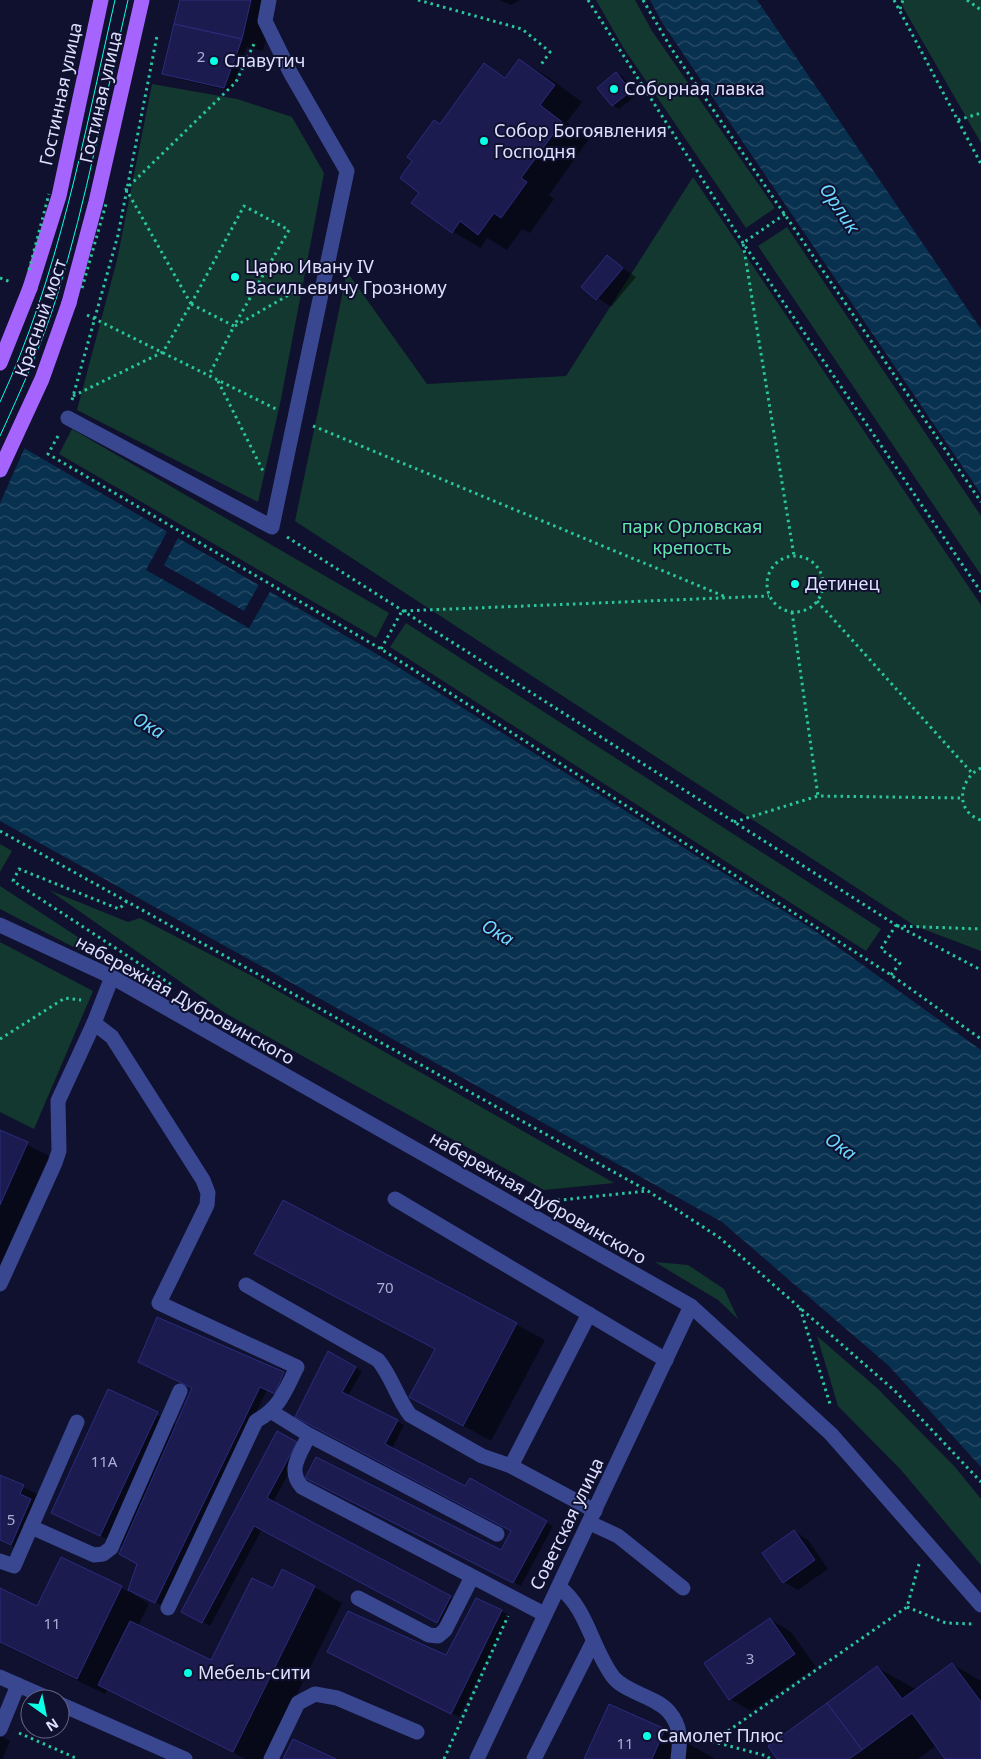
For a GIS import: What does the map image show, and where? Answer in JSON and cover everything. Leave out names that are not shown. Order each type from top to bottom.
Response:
[{"type":"main road","name":"Гостинная улица","points":[[59,196],[101,0]]},
{"type":"main road","name":"Гостиная улица","points":[[96,202],[142,0]]},
{"type":"main road","name":"Красный мост","points":[[0,363],[30,288],[59,196]]},
{"type":"main road","name":"Красный мост","points":[[0,470],[42,379],[55,345],[78,272],[96,202]]},
{"type":"street","points":[[68,418],[272,527],[347,171],[290,72],[265,21],[270,0]]},
{"type":"street","name":"набережная Дубровинского","points":[[0,925],[112,978],[691,1306],[831,1434],[981,1605]]},
{"type":"street","points":[[0,1284],[55,1163],[59,1151],[58,1101],[94,1023],[112,978]]},
{"type":"street","points":[[94,1023],[112,1037],[203,1180],[208,1192],[208,1205],[159,1303],[297,1367],[282,1399],[272,1412],[256,1421],[168,1608]]},
{"type":"street","points":[[395,1199],[666,1360]]},
{"type":"street","points":[[246,1285],[378,1360],[384,1367],[402,1405],[410,1415],[482,1456],[511,1466],[593,1517],[683,1588]]},
{"type":"street","name":"Советская улица","points":[[477,1759],[544,1614],[593,1517],[691,1306]]},
{"type":"street","points":[[511,1466],[589,1314]]},
{"type":"street","points":[[31,1527],[94,1555],[103,1554],[112,1548],[180,1391]]},
{"type":"street","points":[[272,1412],[309,1435],[497,1534]]},
{"type":"street","points":[[0,1561],[14,1566],[77,1422]]},
{"type":"street","points":[[309,1435],[293,1471],[295,1480],[302,1487],[544,1614]]},
{"type":"street","points":[[358,1598],[429,1635],[438,1636],[445,1630],[472,1577]]},
{"type":"street","points":[[558,1587],[568,1594],[578,1608],[605,1666],[616,1680],[669,1711],[681,1734],[678,1759]]},
{"type":"street","points":[[534,1759],[593,1642]]},
{"type":"street","points":[[0,1677],[27,1689]]},
{"type":"street","points":[[1,1727],[18,1685]]},
{"type":"street","points":[[271,1759],[298,1703],[315,1694],[337,1698],[417,1732]]},
{"type":"street","points":[[70,1708],[185,1759]]},
{"type":"path","points":[[418,0],[522,29],[550,52],[540,66]]},
{"type":"path","points":[[588,0],[743,243],[981,592]]},
{"type":"path","points":[[643,0],[671,48],[981,502]]},
{"type":"path","points":[[894,0],[981,164]]},
{"type":"path","points":[[900,9],[903,0]]},
{"type":"path","points":[[967,0],[981,10]]},
{"type":"path","points":[[126,189],[236,82],[265,21]]},
{"type":"path","points":[[68,418],[94,317],[118,235],[158,28]]},
{"type":"path","points":[[958,120],[981,113]]},
{"type":"path","points":[[126,189],[190,304],[234,326]]},
{"type":"path","points":[[73,396],[163,352],[244,206],[289,230],[234,326],[209,375]]},
{"type":"path","points":[[743,243],[786,214]]},
{"type":"path","points":[[743,243],[794,556]]},
{"type":"path","points":[[234,326],[324,275]]},
{"type":"path","points":[[95,295],[101,296]]},
{"type":"path","points":[[94,317],[294,418],[726,597]]},
{"type":"path","points":[[217,380],[278,502]]},
{"type":"path","points":[[48,454],[381,649],[891,975],[981,1038]]},
{"type":"path","points":[[272,527],[896,926],[981,970]]},
{"type":"path","points":[[794,556],[811,560],[822,575],[822,593],[818,601],[802,612],[792,612],[775,604],[770,596],[767,577],[777,562],[794,556]]},
{"type":"path","points":[[402,611],[770,596]]},
{"type":"path","points":[[818,601],[972,773]]},
{"type":"path","points":[[381,649],[402,611]]},
{"type":"path","points":[[792,612],[818,796]]},
{"type":"path","points":[[981,768],[972,773],[962,788],[962,798],[970,814],[981,820]]},
{"type":"path","points":[[733,822],[818,796],[962,798]]},
{"type":"path","points":[[0,831],[648,1190],[720,1238],[895,1391],[981,1482]]},
{"type":"path","points":[[127,901],[119,909],[19,869],[13,880],[176,988]]},
{"type":"path","points":[[891,975],[900,963],[881,949],[896,926]]},
{"type":"path","points":[[896,926],[981,928]]},
{"type":"path","points":[[0,1039],[65,998],[101,1002]]},
{"type":"path","points":[[551,1201],[648,1190]]},
{"type":"path","points":[[800,1308],[831,1410]]},
{"type":"path","points":[[712,1742],[907,1608],[925,1541]]},
{"type":"path","points":[[444,1759],[515,1599]]},
{"type":"path","points":[[907,1608],[946,1623],[981,1625]]},
{"type":"path","points":[[1,1727],[78,1759]]},
{"type":"path","points":[[681,1734],[768,1756],[770,1759]]},
{"type":"green space","points":[[596,0],[635,0],[652,31],[775,208],[746,228],[623,47]]},
{"type":"green space","points":[[900,0],[981,0],[981,143],[904,9]]},
{"type":"green space","points":[[152,84],[237,99],[292,117],[324,173],[281,399],[258,502],[77,410],[117,260]]},
{"type":"green space","name":"парк Орловская крепость","points":[[693,177],[981,605],[981,951],[915,926],[295,521],[347,272],[427,384],[566,376]]},
{"type":"green space","points":[[787,227],[981,516],[981,575],[758,246]]},
{"type":"green space","points":[[72,429],[389,613],[376,638],[59,454]]},
{"type":"green space","points":[[406,623],[881,929],[866,951],[390,647]]},
{"type":"green space","points":[[0,844],[12,851],[0,872]]},
{"type":"green space","points":[[0,886],[168,996],[0,909]]},
{"type":"green space","points":[[49,890],[128,922],[140,918],[252,976],[614,1183],[544,1190],[225,1013]]},
{"type":"green space","points":[[0,942],[93,991],[34,1129],[0,1112]]},
{"type":"green space","points":[[655,1262],[688,1265],[724,1289],[738,1319],[718,1300]]},
{"type":"green space","points":[[817,1336],[878,1389],[955,1467],[981,1499],[981,1565],[902,1471],[838,1406]]},
{"type":"water","name":"Орлик","points":[[650,0],[757,0],[981,329],[981,494],[663,24]]},
{"type":"water","name":"Ока","points":[[0,434],[387,660],[814,930],[981,1050],[981,1467],[889,1366],[722,1222],[0,821]]},
{"type":"pier","points":[[0,431],[26,445],[0,503]]},
{"type":"pier","points":[[168,530],[179,536],[164,565],[244,611],[260,583],[271,590],[249,628],[146,570]]},
{"type":"building","points":[[180,0],[251,0],[242,39],[174,24]]},
{"type":"building","points":[[174,24],[242,39],[224,88],[162,74]]},
{"type":"building","name":"Собор Богоявления Господня","points":[[519,59],[555,85],[540,105],[562,122],[521,178],[527,182],[501,218],[494,213],[478,235],[460,221],[452,233],[411,203],[419,193],[400,178],[412,161],[407,157],[434,120],[440,124],[484,63],[505,78]]},
{"type":"building","name":"Соборная лавка","points":[[616,72],[631,91],[612,106],[597,88]]},
{"type":"building","points":[[607,255],[623,268],[596,300],[581,287]]},
{"type":"building","points":[[0,1130],[28,1142],[0,1205]]},
{"type":"building","points":[[283,1200],[517,1323],[463,1426],[409,1397],[435,1349],[254,1254]]},
{"type":"building","points":[[157,1317],[284,1372],[275,1394],[260,1387],[155,1603],[128,1590],[137,1564],[119,1554],[192,1388],[138,1362]]},
{"type":"building","points":[[328,1351],[356,1367],[342,1392],[398,1420],[385,1444],[465,1486],[470,1478],[547,1521],[513,1583],[305,1478],[316,1457],[501,1550],[511,1531],[295,1417]]},
{"type":"building","points":[[108,1389],[158,1412],[100,1536],[51,1513]]},
{"type":"building","points":[[277,1431],[297,1442],[267,1498],[451,1596],[437,1623],[254,1526],[202,1623],[181,1612]]},
{"type":"building","points":[[0,1475],[24,1485],[20,1494],[31,1499],[11,1545],[0,1540]]},
{"type":"building","points":[[794,1530],[815,1560],[783,1583],[762,1553]]},
{"type":"building","points":[[61,1557],[122,1586],[77,1679],[0,1642],[0,1588],[37,1606]]},
{"type":"building","name":"Мебель-сити","points":[[282,1569],[315,1586],[233,1752],[98,1685],[130,1621],[211,1660],[252,1578],[273,1588]]},
{"type":"building","points":[[476,1598],[502,1610],[451,1714],[327,1652],[348,1611],[446,1655]]},
{"type":"building","points":[[770,1618],[795,1654],[729,1700],[704,1663]]},
{"type":"building","points":[[952,1663],[981,1702],[981,1759],[945,1759],[912,1713],[862,1750],[827,1703],[877,1666],[902,1699]]},
{"type":"building","points":[[827,1703],[862,1750],[849,1759],[777,1759],[768,1746]]},
{"type":"building","points":[[609,1704],[665,1729],[652,1759],[584,1759]]},
{"type":"building","points":[[293,1739],[336,1759],[283,1759]]},
{"type":"tram line","points":[[0,402],[21,354],[39,305],[54,255],[81,153],[115,0]]},
{"type":"tram line","points":[[0,436],[38,349],[68,259],[87,186],[128,0]]},
{"type":"place","name":"Славутич","points":[[214,61]]},
{"type":"place","name":"Соборная лавка","points":[[614,89]]},
{"type":"place","name":"Собор Богоявления Господня","points":[[484,141]]},
{"type":"place","name":"Царю Ивану IV Васильевичу Грозному","points":[[235,277]]},
{"type":"place","name":"Детинец","points":[[795,584]]},
{"type":"place","name":"Мебель-сити","points":[[188,1673]]},
{"type":"place","name":"Самолет Плюс","points":[[647,1736]]}]
